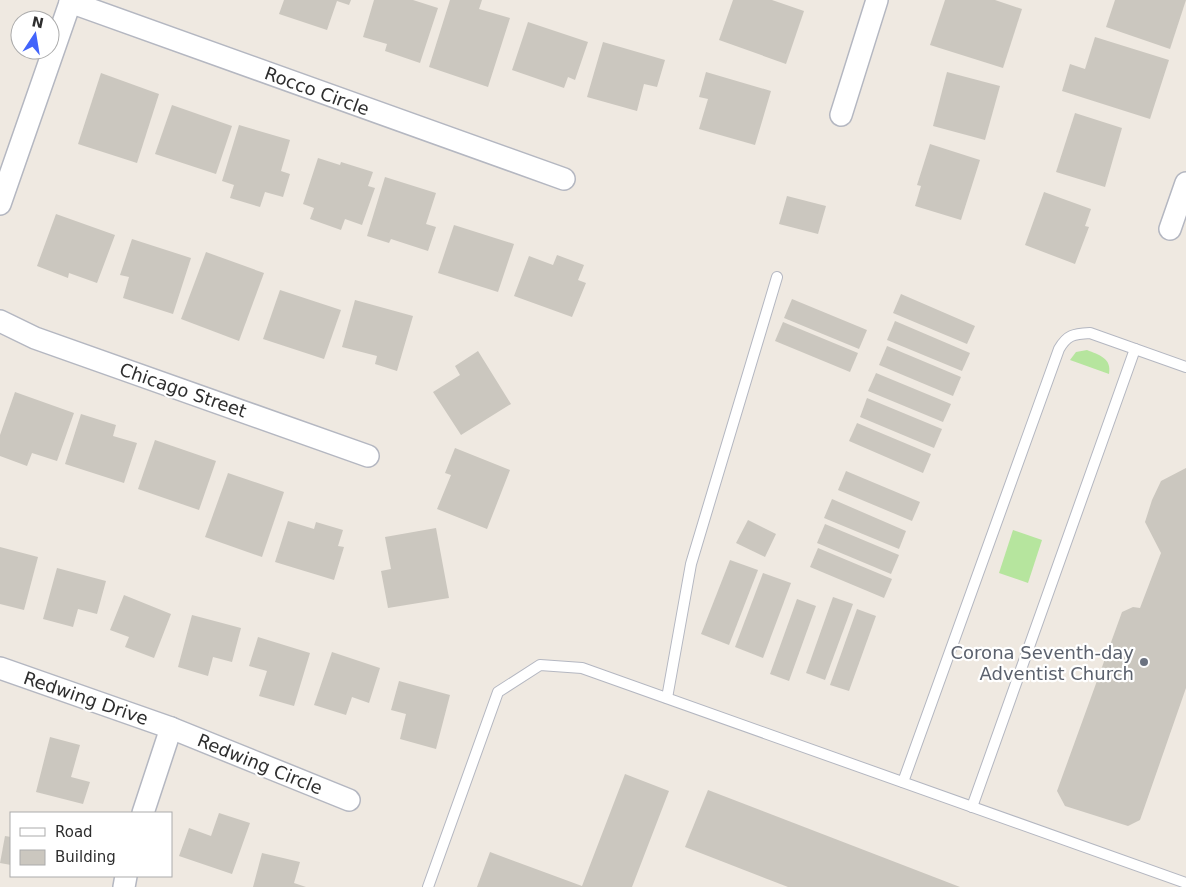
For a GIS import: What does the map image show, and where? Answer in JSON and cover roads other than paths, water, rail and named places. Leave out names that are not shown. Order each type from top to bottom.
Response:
[{"type":"street","points":[[841,115],[877,0]]},
{"type":"street","points":[[0,204],[70,1]]},
{"type":"street","name":"Rocco Circle","points":[[70,1],[564,180]]},
{"type":"street","points":[[1170,230],[1186,183]]},
{"type":"street","name":"Chicago Street","points":[[0,321],[36,338],[368,456]]},
{"type":"street","name":"Redwing Drive","points":[[0,668],[171,728]]},
{"type":"street","points":[[143,812],[171,728]]},
{"type":"street","name":"Redwing Circle","points":[[171,728],[349,800]]},
{"type":"lane","points":[[667,698],[691,564],[777,277]]},
{"type":"lane","points":[[903,782],[1059,349],[1066,338],[1073,334],[1090,334],[1186,367]]},
{"type":"lane","points":[[972,806],[1135,350]]},
{"type":"lane","points":[[428,887],[498,692],[540,665],[582,668],[1186,883]]},
{"type":"place","name":"Corona Seventh-day Adventist Church","points":[[1144,662]]}]
